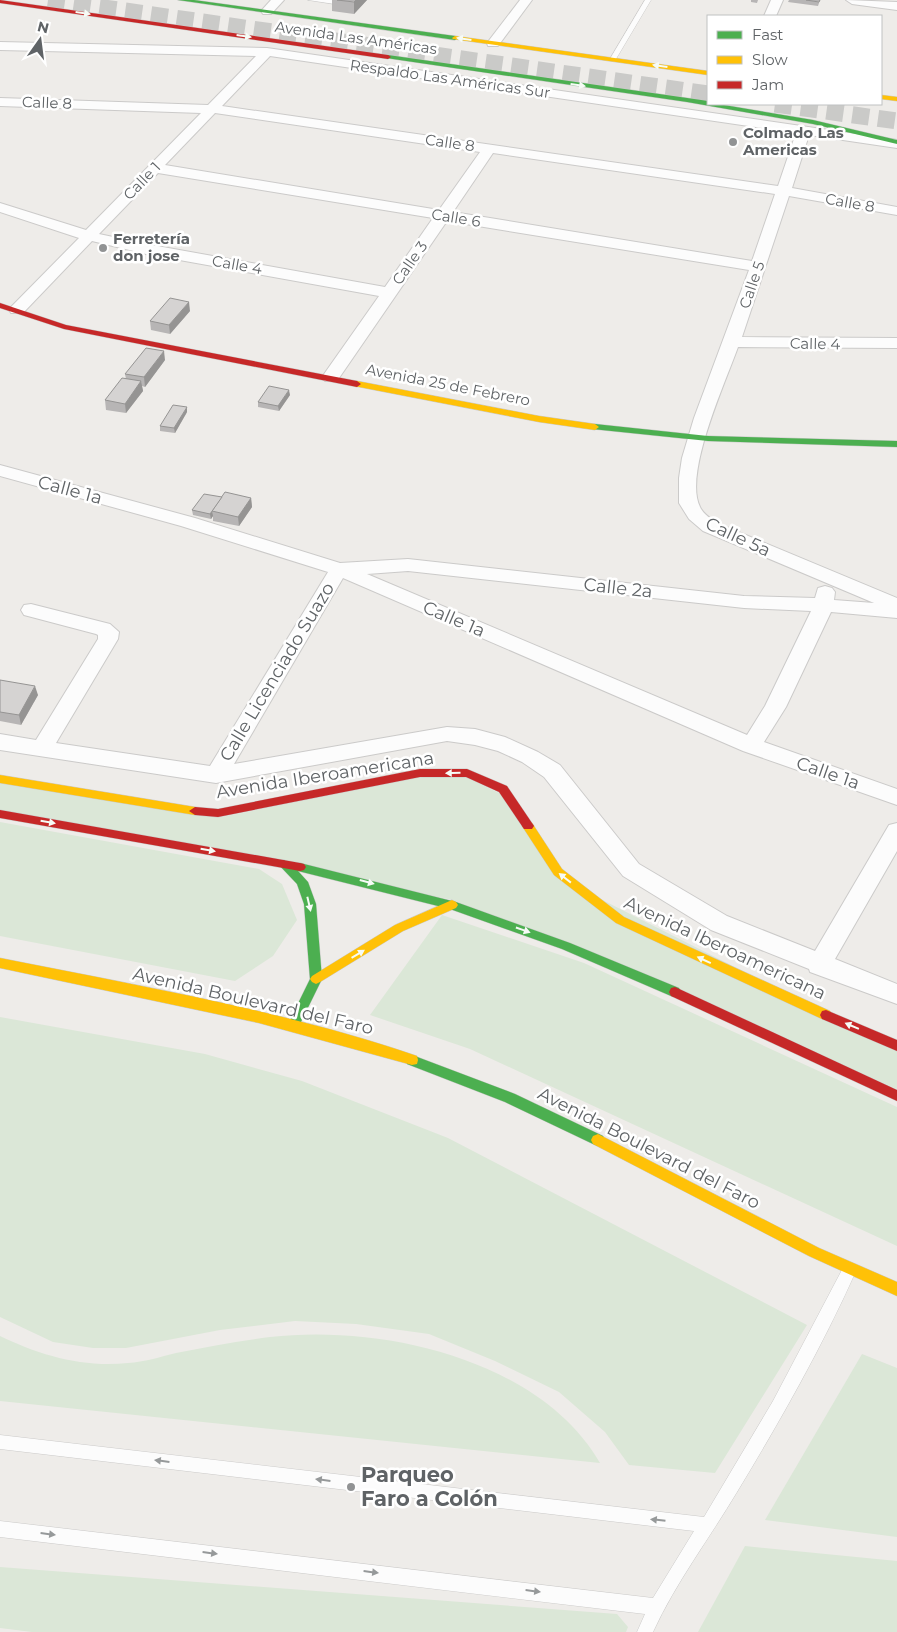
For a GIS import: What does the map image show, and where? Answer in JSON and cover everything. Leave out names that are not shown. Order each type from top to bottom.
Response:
[{"type":"main road","name":"Avenida Las Américas","points":[[181,0],[707,73]]},
{"type":"main road","name":"Avenida Las Américas","points":[[0,1],[707,104]]},
{"type":"main road","points":[[882,97],[897,99]]},
{"type":"main road","points":[[672,98],[707,104]]},
{"type":"main road","points":[[713,105],[813,122],[897,143]]},
{"type":"main road","name":"Avenida Las Américas","points":[[717,105],[897,130]]},
{"type":"main road","name":"Avenida 25 de Febrero","points":[[0,305],[64,327],[540,419],[655,435],[697,438],[770,443],[897,444]]},
{"type":"main road","name":"Avenida Iberoamericana","points":[[0,779],[171,808],[218,813],[420,773],[467,773],[503,789],[558,872],[620,920],[767,990],[897,1046]]},
{"type":"main road","points":[[0,814],[336,874],[452,905],[579,949],[897,1096]]},
{"type":"main road","points":[[284,864],[302,882],[310,904],[316,979],[294,1024]]},
{"type":"main road","points":[[316,979],[400,928],[452,905]]},
{"type":"main road","name":"Avenida Boulevard del Faro","points":[[0,963],[294,1024],[382,1048],[476,1084],[579,1128],[849,1271],[897,1289]]},
{"type":"street","points":[[267,11],[278,0]]},
{"type":"street","points":[[493,43],[526,0]]},
{"type":"street","points":[[770,15],[777,0]]},
{"type":"street","points":[[860,1],[897,6]]},
{"type":"street","name":"Respaldo Las Américas Sur","points":[[0,46],[267,52],[897,143]]},
{"type":"street","name":"Calle 1","points":[[17,310],[154,168],[214,109],[267,52]]},
{"type":"street","name":"Calle 8","points":[[0,102],[214,109],[784,191],[897,211]]},
{"type":"street","name":"Calle 5","points":[[697,438],[732,342],[804,130]]},
{"type":"street","name":"Calle 3","points":[[330,377],[488,148]]},
{"type":"street","name":"Calle 6","points":[[154,168],[758,267]]},
{"type":"street","name":"Calle 4","points":[[0,207],[89,236],[146,249],[389,293]]},
{"type":"street","name":"Calle 4","points":[[732,342],[897,343]]},
{"type":"street","name":"Calle 5a","points":[[697,438],[689,467],[688,500],[695,517],[710,527],[897,606]]},
{"type":"street","name":"Calle 1a","points":[[0,470],[188,522],[339,570],[752,746],[897,797]]},
{"type":"street","name":"Calle 2a","points":[[339,570],[408,565],[744,602],[824,605],[897,612]]},
{"type":"street","name":"Calle Licenciado Suazo","points":[[216,775],[339,570]]},
{"type":"street","points":[[752,746],[774,707],[824,605],[827,576]]},
{"type":"street","points":[[30,610],[109,632],[108,639],[42,748]]},
{"type":"street","points":[[0,742],[216,775],[440,735],[475,737],[505,745],[530,757],[552,771],[631,870],[719,923],[819,965],[897,994]]},
{"type":"street","points":[[819,965],[897,831]]},
{"type":"lane","points":[[311,0],[335,2]]},
{"type":"lane","points":[[612,59],[648,0]]},
{"type":"lane","points":[[645,1632],[656,1607],[732,1486],[816,1339],[849,1271]]},
{"type":"lane","points":[[0,1442],[707,1524]]},
{"type":"lane","points":[[0,1529],[656,1607]]},
{"type":"green space","points":[[421,777],[466,777],[501,794],[557,877],[897,1049],[897,1089],[453,900],[0,810],[0,783],[222,817]]},
{"type":"green space","points":[[0,822],[259,869],[282,884],[297,920],[273,956],[235,981],[0,936]]},
{"type":"green space","points":[[442,915],[584,963],[897,1107],[897,1246],[470,1049],[370,1015]]},
{"type":"green space","points":[[0,1017],[205,1054],[302,1081],[448,1138],[807,1325],[715,1473],[629,1465],[605,1432],[559,1392],[495,1361],[429,1334],[356,1324],[295,1321],[220,1330],[126,1348],[93,1348],[53,1342],[0,1317]]},
{"type":"green space","points":[[314,1334],[360,1337],[407,1344],[454,1356],[498,1374],[539,1398],[573,1427],[600,1463],[0,1401],[0,1336],[46,1354],[95,1364],[140,1362],[234,1342]]},
{"type":"green space","points":[[862,1354],[897,1368],[897,1537],[765,1520]]},
{"type":"green space","points":[[745,1546],[897,1561],[897,1632],[698,1632]]},
{"type":"green space","points":[[0,1567],[617,1614],[628,1627],[626,1632],[32,1632],[0,1628]]},
{"type":"building","points":[[337,0],[356,0],[354,2]]},
{"type":"building","points":[[170,298],[189,302],[169,325],[150,321]]},
{"type":"building","points":[[146,348],[164,351],[144,377],[125,374]]},
{"type":"building","points":[[122,378],[141,381],[125,404],[105,400]]},
{"type":"building","points":[[269,386],[289,390],[278,406],[258,402]]},
{"type":"building","points":[[173,405],[187,407],[174,428],[160,426]]},
{"type":"building","points":[[225,492],[251,498],[238,517],[212,511]]},
{"type":"building","points":[[204,494],[222,497],[210,514],[192,510]]},
{"type":"building","points":[[0,680],[35,686],[19,715],[0,712]]},
{"type":"tunnel","points":[[48,0],[707,94]]},
{"type":"tunnel","points":[[782,105],[897,121]]},
{"type":"traffic: fast","points":[[181,0],[455,38]]},
{"type":"traffic: fast","points":[[388,57],[707,103]]},
{"type":"traffic: fast","points":[[690,101],[707,104]]},
{"type":"traffic: fast","points":[[713,105],[813,122],[897,142]]},
{"type":"traffic: fast","points":[[595,427],[708,438],[784,442],[897,444]]},
{"type":"traffic: fast","points":[[284,864],[302,882],[310,904],[316,979],[294,1024]]},
{"type":"traffic: fast","points":[[300,867],[452,905],[566,946],[675,992]]},
{"type":"traffic: fast","points":[[412,1060],[510,1098],[598,1140]]},
{"type":"traffic: slow","points":[[455,38],[707,73]]},
{"type":"traffic: slow","points":[[882,97],[897,99]]},
{"type":"traffic: slow","points":[[357,384],[539,419],[595,427]]},
{"type":"traffic: slow","points":[[0,779],[195,811]]},
{"type":"traffic: slow","points":[[528,826],[558,872],[620,920],[826,1015]]},
{"type":"traffic: slow","points":[[316,979],[399,928],[452,905]]},
{"type":"traffic: slow","points":[[0,963],[259,1018],[412,1060]]},
{"type":"traffic: slow","points":[[598,1140],[814,1252],[897,1289]]},
{"type":"traffic: jam","points":[[0,1],[388,57]]},
{"type":"traffic: jam","points":[[0,305],[64,327],[357,384]]},
{"type":"traffic: jam","points":[[195,811],[218,813],[420,773],[467,773],[503,789],[528,826]]},
{"type":"traffic: jam","points":[[0,814],[300,867]]},
{"type":"traffic: jam","points":[[675,992],[897,1096]]},
{"type":"traffic: jam","points":[[826,1015],[897,1046]]},
{"type":"place","name":"Colmado Las Americas","points":[[733,142]]},
{"type":"place","name":"Ferretería don jose","points":[[103,248]]},
{"type":"place","name":"Parqueo Faro a Colón","points":[[351,1487]]}]
